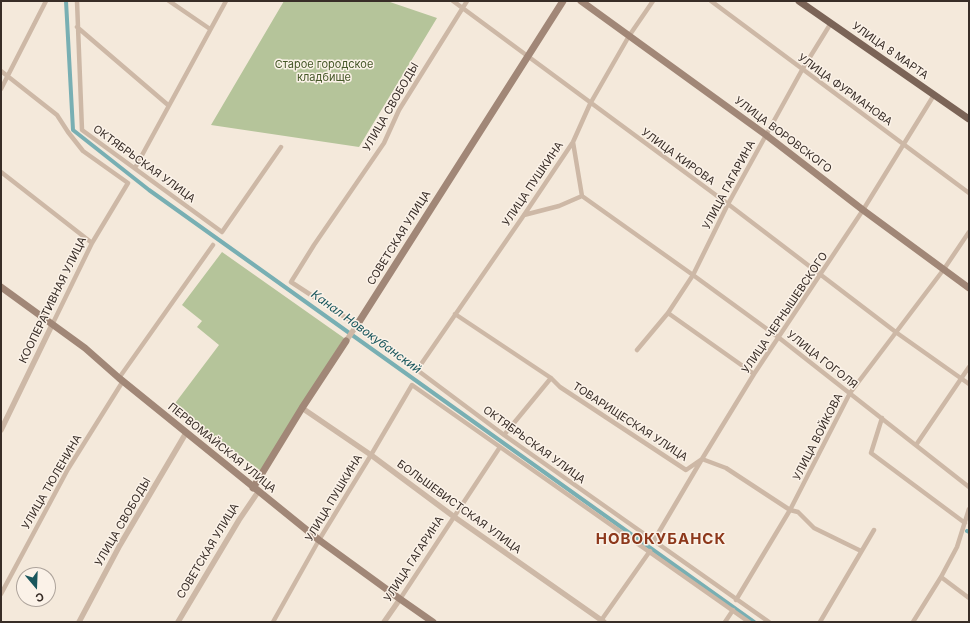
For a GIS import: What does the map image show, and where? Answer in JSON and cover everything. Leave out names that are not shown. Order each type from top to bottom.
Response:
[{"type":"main road","name":"СОВЕТСКАЯ УЛИЦА","points":[[357,325],[563,1]]},
{"type":"main road","name":"УЛИЦА ВОРОВСКОГО","points":[[581,1],[766,135],[863,210],[969,288]]},
{"type":"main road","name":"УЛИЦА 8 МАРТА","points":[[799,1],[969,119]]},
{"type":"main road","name":"ПЕРВОМАЙСКАЯ УЛИЦА","points":[[1,287],[85,348],[121,380],[319,540],[433,622]]},
{"type":"main road","name":"СОВЕТСКАЯ УЛИЦА","points":[[256,490],[302,408],[346,341]]},
{"type":"street","points":[[1,89],[46,1]]},
{"type":"street","points":[[77,1],[77,27],[168,105]]},
{"type":"street","points":[[169,1],[210,29]]},
{"type":"street","points":[[134,168],[226,1]]},
{"type":"street","name":"УЛИЦА КИРОВА","points":[[453,1],[590,104],[728,204],[897,333],[969,384]]},
{"type":"street","name":"УЛИЦА СВОБОДЫ","points":[[291,282],[314,245],[384,143],[399,110],[467,1]]},
{"type":"street","name":"УЛИЦА ПУШКИНА","points":[[416,370],[524,215],[572,142],[590,104],[629,36],[653,1]]},
{"type":"street","name":"УЛИЦА ФУРМАНОВА","points":[[711,1],[969,193]]},
{"type":"street","name":"УЛИЦА ГАГАРИНА","points":[[637,350],[668,313],[693,275],[728,204],[802,70],[830,23]]},
{"type":"street","name":"ОКТЯБРЬСКАЯ УЛИЦА","points":[[77,27],[82,130],[222,232],[281,147]]},
{"type":"street","points":[[1,71],[8,76]]},
{"type":"street","name":"КООПЕРАТИВНАЯ УЛИЦА","points":[[1,430],[92,243],[128,183],[83,151],[57,115],[8,76]]},
{"type":"street","name":"УЛИЦА ЧЕРНЫШЕВСКОГО","points":[[654,542],[702,459],[754,374],[863,210],[934,95]]},
{"type":"street","points":[[524,215],[559,206],[582,196],[572,142]]},
{"type":"street","points":[[1,172],[92,243]]},
{"type":"street","name":"УЛИЦА ГОГОЛЯ","points":[[582,196],[778,337],[969,487]]},
{"type":"street","name":"УЛИЦА ВОЙКОВА","points":[[736,600],[790,510],[850,393],[897,333],[969,232]]},
{"type":"street","name":"УЛИЦА ТЮЛЕНИНА","points":[[1,594],[68,469],[121,380],[213,244]]},
{"type":"street","name":"ОКТЯБРЬСКАЯ УЛИЦА","points":[[291,282],[357,325],[504,435],[768,622]]},
{"type":"street","points":[[668,313],[754,374]]},
{"type":"street","name":"ТОВАРИЩЕСКАЯ УЛИЦА","points":[[455,314],[551,378],[560,387],[686,470],[702,459],[726,468],[790,510],[798,512],[814,528],[862,551]]},
{"type":"street","name":"СОВЕТСКАЯ УЛИЦА","points":[[346,341],[357,325]]},
{"type":"street","points":[[916,445],[969,367]]},
{"type":"street","points":[[504,435],[551,378]]},
{"type":"street","name":"ОКТЯБРЬСКАЯ УЛИЦА","points":[[412,385],[749,622]]},
{"type":"street","name":"УЛИЦА ПУШКИНА","points":[[273,622],[319,540],[412,385]]},
{"type":"street","name":"БОЛЬШЕВИСТСКАЯ УЛИЦА","points":[[302,408],[371,455],[453,516],[602,621]]},
{"type":"street","points":[[882,418],[871,452],[965,523]]},
{"type":"street","name":"УЛИЦА СВОБОДЫ","points":[[78,622],[120,545],[186,433]]},
{"type":"street","name":"УЛИЦА ГАГАРИНА","points":[[384,622],[500,447]]},
{"type":"street","name":"СОВЕТСКАЯ УЛИЦА","points":[[178,622],[256,490]]},
{"type":"street","points":[[913,622],[942,577],[957,547],[969,509]]},
{"type":"street","points":[[820,622],[874,530]]},
{"type":"street","points":[[602,621],[650,551]]},
{"type":"street","points":[[942,577],[969,598]]},
{"type":"street","points":[[725,622],[733,610]]},
{"type":"green space","name":"Старое городское кладбище","points":[[284,1],[387,1],[437,18],[359,147],[211,125]]},
{"type":"green space","points":[[222,252],[344,338],[261,471],[173,406],[219,345],[197,327],[202,321],[182,305]]},
{"type":"waterway","name":"Канал Новокубанский","points":[[66,1],[73,130],[149,190],[754,622]]},
{"type":"district","name":"НОВОКУБАНСК","points":[[661,539]]}]
